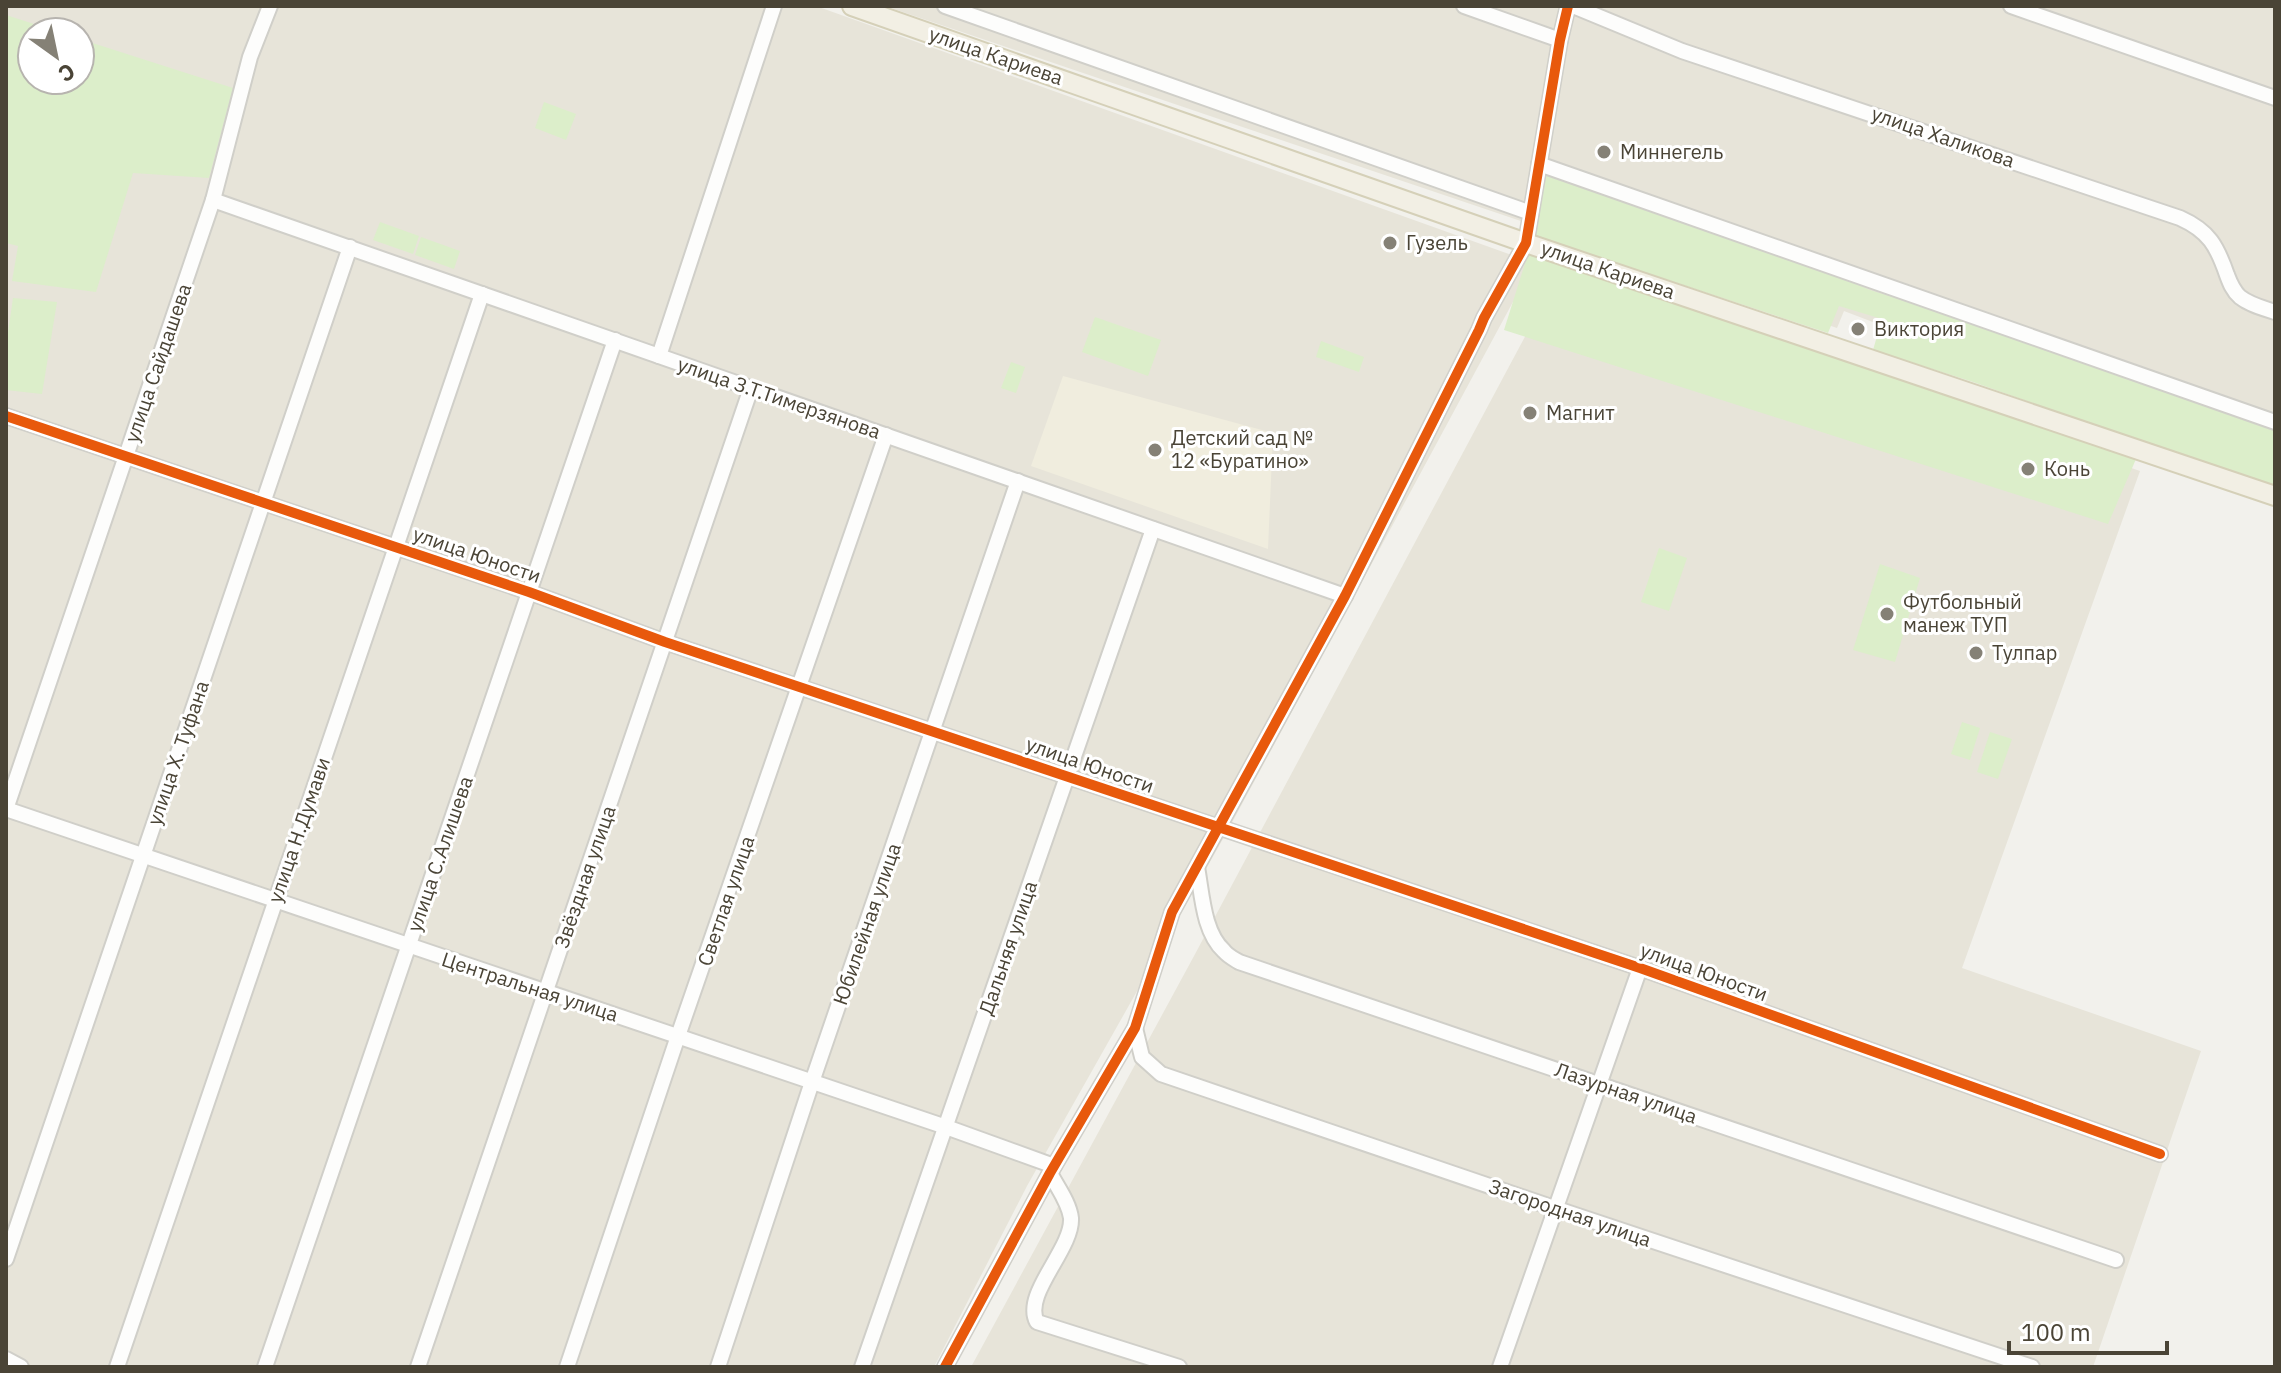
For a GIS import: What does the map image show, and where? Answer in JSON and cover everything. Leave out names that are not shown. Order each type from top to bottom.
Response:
[{"type":"main road","name":"улица Кариева","points":[[852,6],[1526,243],[2275,496]]},
{"type":"street","name":"улица Сайдашева","points":[[6,809],[213,200],[250,57],[270,6]]},
{"type":"street","points":[[659,356],[774,6]]},
{"type":"street","points":[[945,6],[1531,213]]},
{"type":"street","points":[[1464,6],[1560,40]]},
{"type":"street","points":[[945,1367],[1052,1170],[1135,1028],[1172,912],[1345,596],[1484,318],[1526,243],[1560,40],[1570,6]]},
{"type":"street","name":"улица Халикова","points":[[1570,6],[1682,51],[2180,218],[2206,234],[2215,245],[2231,286],[2238,295],[2249,303],[2275,312]]},
{"type":"street","points":[[2011,6],[2275,98]]},
{"type":"street","points":[[1539,164],[2275,422]]},
{"type":"street","name":"улица З.Т.Тимерзянова","points":[[213,200],[1345,596]]},
{"type":"street","name":"улица Х. Туфана","points":[[6,1259],[350,247]]},
{"type":"street","name":"улица Н.Думави","points":[[117,1367],[482,294]]},
{"type":"street","name":"улица С.Алишева","points":[[265,1367],[615,340]]},
{"type":"street","name":"Звёздная улица","points":[[418,1367],[751,388]]},
{"type":"street","name":"улица Юности","points":[[6,416],[529,592],[665,642],[1640,968],[2160,1154]]},
{"type":"street","name":"Светлая улица","points":[[567,1367],[886,435]]},
{"type":"street","name":"Юбилейная улица","points":[[718,1367],[1018,481]]},
{"type":"street","name":"Дальняя улица","points":[[862,1367],[1153,529]]},
{"type":"street","name":"Центральная улица","points":[[6,809],[946,1127],[1052,1170]]},
{"type":"street","name":"Лазурная улица","points":[[1197,867],[1214,938],[1223,951],[1239,962],[2116,1260]]},
{"type":"street","points":[[1500,1367],[1640,968]]},
{"type":"street","name":"Загородная улица","points":[[1135,1028],[1142,1057],[1161,1074],[2032,1367]]},
{"type":"street","points":[[1052,1170],[1071,1218],[1066,1236],[1033,1307],[1037,1322],[1179,1367]]},
{"type":"street","points":[[6,1359],[21,1367]]},
{"type":"shaded area","points":[[6,6],[816,6],[1534,263],[1228,830],[1027,1186],[934,1367],[14,1367],[6,1363]]},
{"type":"shaded area","points":[[885,6],[2275,6],[2275,476],[1844,311],[1837,328]]},
{"type":"shaded area","points":[[1560,271],[2140,471],[1962,968],[2201,1051],[2093,1367],[971,1367],[1194,956]]},
{"type":"shaded area","name":"Детский сад № 12 «Буратино»","points":[[1063,376],[1273,433],[1268,549],[1031,466]]},
{"type":"green space","points":[[6,15],[16,18],[16,96],[96,96],[96,44],[233,88],[209,178],[133,173],[96,292],[12,281],[18,246],[6,243]]},
{"type":"green space","points":[[544,102],[576,114],[566,140],[535,128]]},
{"type":"green space","points":[[1543,174],[1819,268],[1870,290],[1986,326],[2275,425],[2275,488],[1873,350],[1882,319],[1839,306],[1828,333],[1535,236]]},
{"type":"green space","points":[[380,222],[419,236],[413,254],[373,240]]},
{"type":"green space","points":[[421,237],[460,251],[454,269],[415,255]]},
{"type":"green space","points":[[1528,254],[2136,459],[2108,524],[1504,330]]},
{"type":"green space","points":[[13,298],[57,302],[42,394],[6,390],[6,346]]},
{"type":"green space","points":[[1095,317],[1161,340],[1148,376],[1082,352]]},
{"type":"green space","points":[[1321,341],[1364,357],[1359,372],[1316,357]]},
{"type":"green space","points":[[1011,362],[1025,367],[1016,393],[1001,388]]},
{"type":"green space","points":[[1659,548],[1687,558],[1669,611],[1641,602]]},
{"type":"green space","name":"Футбольный манеж ТУП","points":[[1880,564],[1920,578],[1895,662],[1853,650]]},
{"type":"green space","points":[[1962,722],[1980,728],[1970,760],[1951,754]]},
{"type":"green space","points":[[1990,732],[2012,739],[1998,779],[1977,772]]},
{"type":"cycle path","points":[[945,1367],[1050,1173],[1135,1028],[1172,912],[1345,596],[1484,318],[1526,243],[1568,6]]},
{"type":"cycle path","points":[[6,416],[529,592],[665,642],[1640,968],[2160,1154]]},
{"type":"place","name":"Миннегель","points":[[1604,152]]},
{"type":"place","name":"Гузель","points":[[1390,243]]},
{"type":"place","name":"Виктория","points":[[1858,329]]},
{"type":"place","name":"Магнит","points":[[1530,413]]},
{"type":"place","name":"Детский сад № 12 «Буратино»","points":[[1155,450]]},
{"type":"place","name":"Конь","points":[[2028,469]]},
{"type":"place","name":"Футбольный манеж ТУП","points":[[1887,614]]},
{"type":"place","name":"Тулпар","points":[[1976,653]]}]
